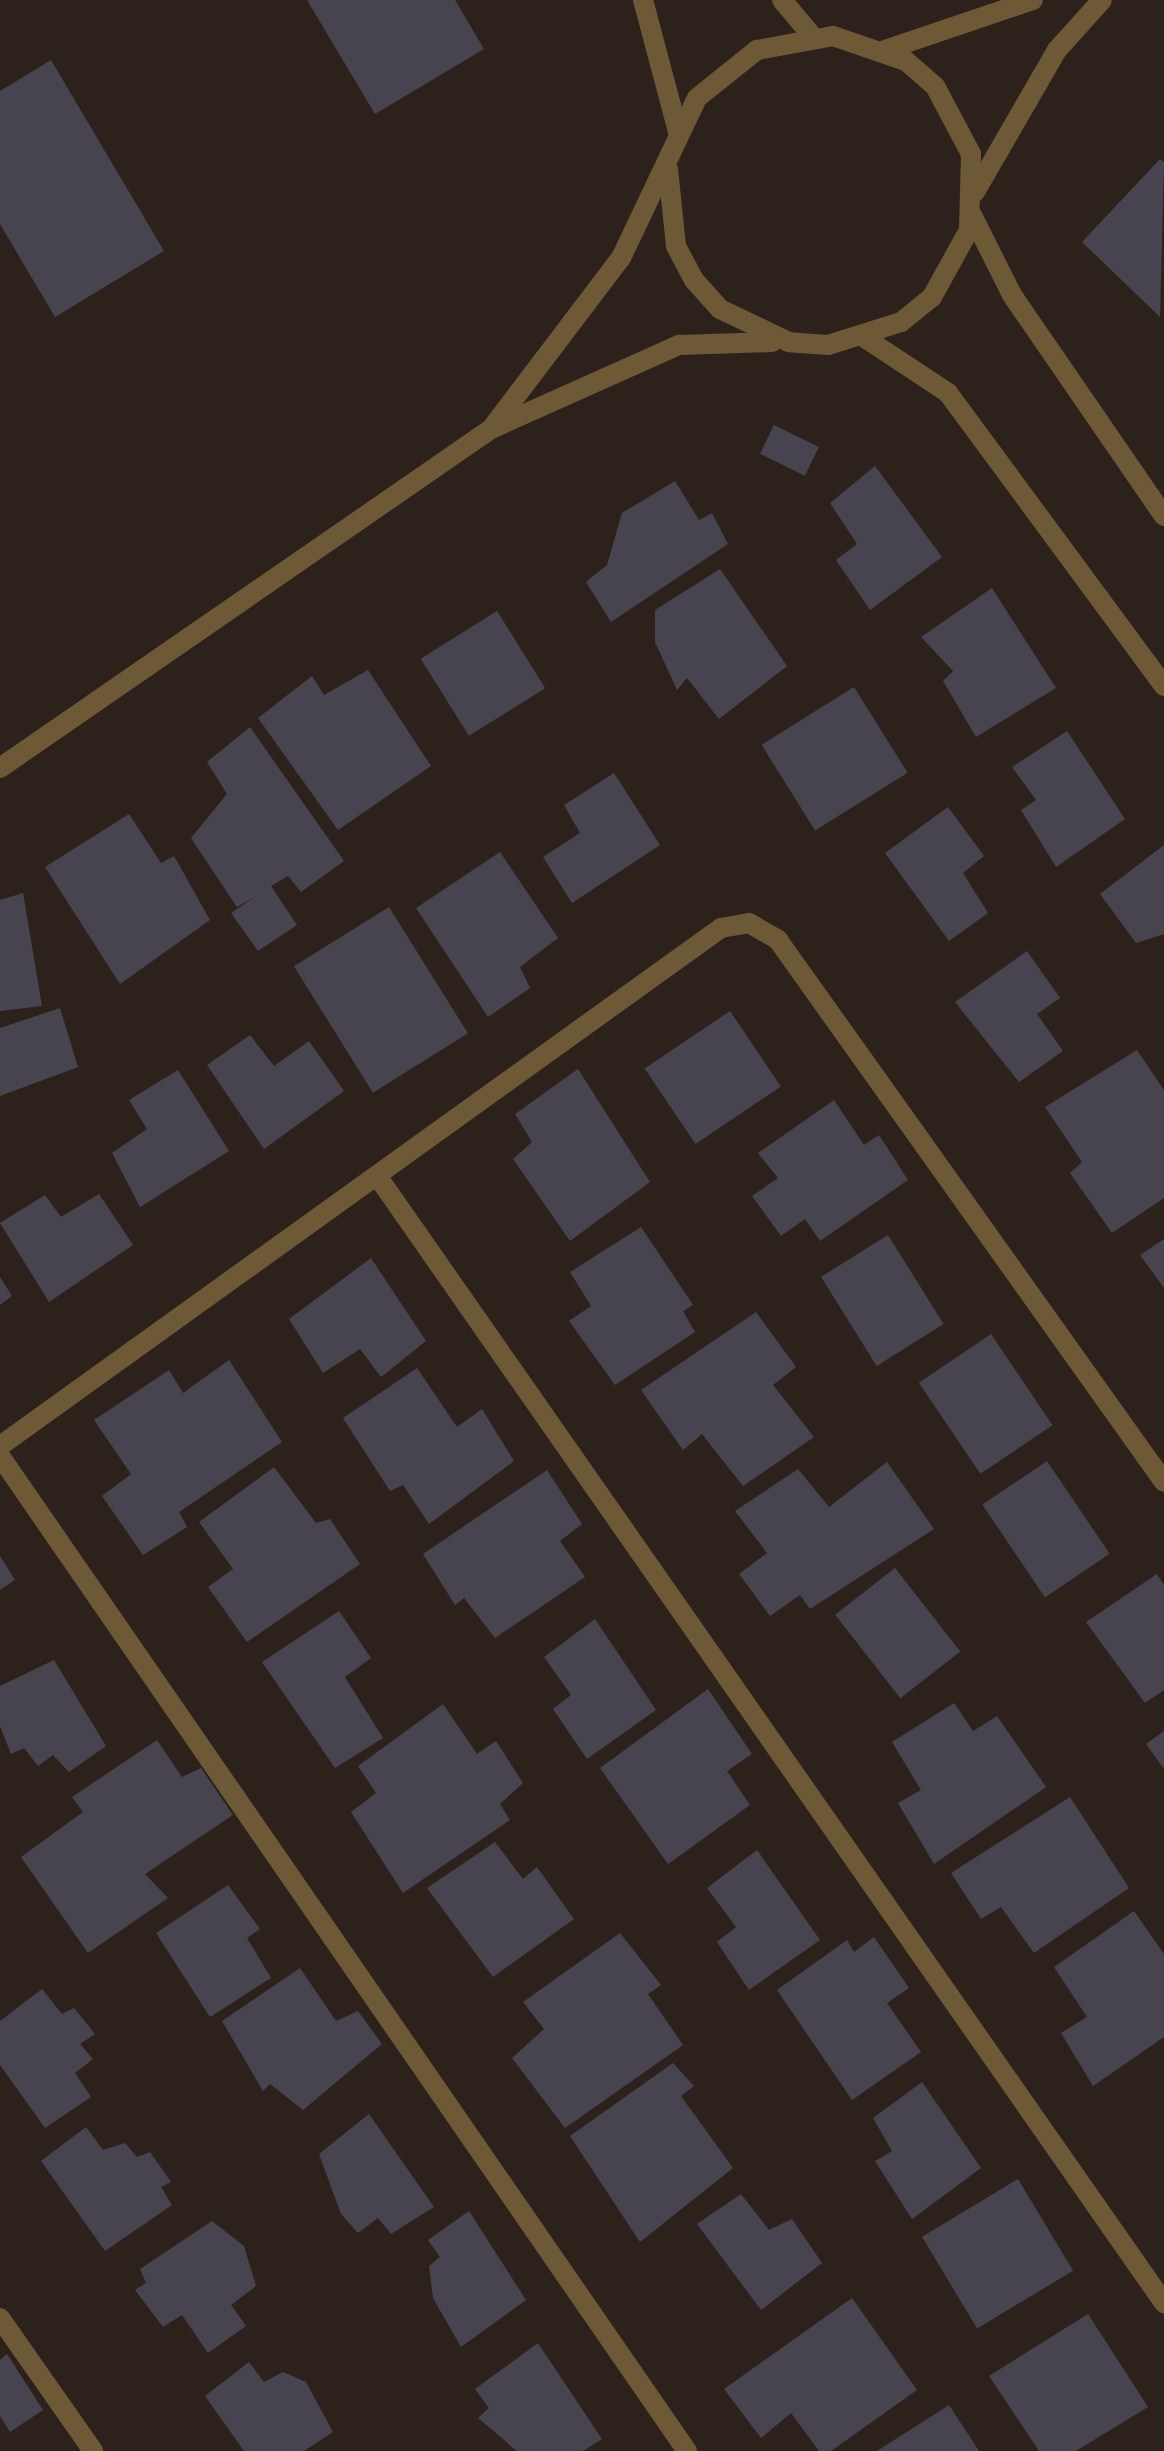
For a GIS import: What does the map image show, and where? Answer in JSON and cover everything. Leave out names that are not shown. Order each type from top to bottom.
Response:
[{"type":"street","points":[[643,0],[678,132]]},
{"type":"street","points":[[782,0],[813,37]]},
{"type":"street","points":[[885,50],[1033,0]]},
{"type":"street","points":[[975,192],[1057,50],[1102,0]]},
{"type":"street","points":[[0,768],[491,429],[679,345],[865,338],[932,297],[955,266],[972,215],[975,192],[957,118],[935,86],[885,50],[813,37],[757,50],[724,70],[678,132],[668,169],[621,258],[491,429]]},
{"type":"street","points":[[668,169],[676,246],[694,280],[720,309],[789,342]]},
{"type":"street","points":[[972,215],[1012,295],[1164,516]]},
{"type":"street","points":[[865,338],[948,393],[1164,686]]},
{"type":"street","points":[[0,1446],[380,1180],[721,928],[764,927],[1164,1482]]},
{"type":"street","points":[[380,1180],[1164,2303]]},
{"type":"street","points":[[0,1456],[687,2451]]},
{"type":"street","points":[[0,2318],[93,2451]]},
{"type":"building","points":[[307,0],[455,0],[484,49],[375,114]]},
{"type":"building","points":[[51,60],[164,251],[55,317],[0,224],[0,91]]},
{"type":"building","points":[[1160,159],[1164,162],[1160,317],[1082,242]]},
{"type":"building","points":[[774,425],[819,447],[805,476],[760,454]]},
{"type":"building","points":[[875,466],[942,557],[870,610],[836,560],[857,544],[830,503]]},
{"type":"building","points":[[675,481],[699,520],[712,513],[728,544],[611,622],[586,582],[607,565],[622,513]]},
{"type":"building","points":[[720,569],[787,666],[719,719],[687,678],[677,690],[655,642],[655,610]]},
{"type":"building","points":[[992,588],[1056,688],[976,737],[943,681],[953,671],[921,637]]},
{"type":"building","points":[[497,611],[545,688],[469,736],[421,659]]},
{"type":"building","points":[[368,670],[431,766],[338,830],[258,718],[312,676],[324,695]]},
{"type":"building","points":[[854,687],[908,773],[815,830],[762,745]]},
{"type":"building","points":[[250,727],[344,861],[301,892],[288,876],[271,886],[297,925],[258,951],[231,913],[258,895],[237,907],[191,838],[227,794],[207,762]]},
{"type":"building","points":[[1067,731],[1125,819],[1056,867],[1021,810],[1036,800],[1012,767]]},
{"type":"building","points":[[614,773],[660,845],[572,903],[543,857],[580,833],[564,805]]},
{"type":"building","points":[[948,807],[984,856],[963,873],[988,913],[949,941],[885,853]]},
{"type":"building","points":[[129,814],[161,863],[174,856],[210,920],[120,984],[45,867]]},
{"type":"building","points":[[1164,845],[1164,934],[1136,943],[1100,894]]},
{"type":"building","points":[[500,852],[558,938],[520,967],[530,988],[488,1017],[416,908]]},
{"type":"building","points":[[23,893],[42,1006],[0,1011],[0,900]]},
{"type":"building","points":[[389,907],[468,1033],[373,1093],[294,966]]},
{"type":"building","points":[[1027,951],[1060,998],[1037,1014],[1063,1051],[1019,1082],[955,1002]]},
{"type":"building","points":[[60,1008],[78,1067],[0,1096],[0,1028]]},
{"type":"building","points":[[730,1011],[781,1086],[695,1144],[645,1069]]},
{"type":"building","points":[[250,1035],[274,1066],[309,1041],[344,1091],[264,1149],[207,1065]]},
{"type":"building","points":[[1137,1050],[1164,1090],[1164,1198],[1112,1233],[1070,1173],[1082,1162],[1045,1107]]},
{"type":"building","points":[[578,1069],[650,1182],[570,1241],[513,1159],[532,1142],[515,1114]]},
{"type":"building","points":[[178,1070],[229,1151],[140,1207],[112,1153],[147,1129],[129,1100]]},
{"type":"building","points":[[834,1100],[864,1145],[879,1135],[908,1180],[820,1241],[805,1219],[781,1236],[752,1196],[778,1178],[758,1153]]},
{"type":"building","points":[[99,1194],[133,1245],[49,1302],[0,1223],[45,1195],[61,1217]]},
{"type":"building","points":[[641,1227],[693,1305],[683,1311],[695,1332],[615,1385],[569,1321],[591,1306],[570,1272]]},
{"type":"building","points":[[888,1235],[944,1324],[877,1366],[821,1277]]},
{"type":"building","points":[[1164,1239],[1164,1288],[1140,1255]]},
{"type":"building","points":[[371,1258],[426,1341],[381,1377],[360,1349],[323,1373],[289,1319]]},
{"type":"building","points":[[0,1277],[12,1296],[0,1305]]},
{"type":"building","points":[[756,1312],[796,1367],[773,1385],[814,1437],[743,1486],[702,1434],[683,1450],[641,1390]]},
{"type":"building","points":[[991,1334],[1053,1425],[980,1474],[919,1383]]},
{"type":"building","points":[[229,1360],[282,1442],[179,1512],[187,1527],[143,1555],[102,1496],[131,1474],[94,1420],[169,1370],[183,1393]]},
{"type":"building","points":[[417,1368],[457,1427],[482,1409],[514,1461],[429,1524],[403,1485],[390,1491],[343,1418]]},
{"type":"building","points":[[1047,1461],[1110,1554],[1045,1597],[982,1505]]},
{"type":"building","points":[[887,1462],[934,1529],[810,1609],[800,1595],[770,1616],[739,1574],[767,1553],[735,1511],[798,1469],[829,1507]]},
{"type":"building","points":[[274,1467],[316,1523],[330,1519],[360,1564],[247,1642],[208,1587],[233,1569],[199,1522]]},
{"type":"building","points":[[547,1470],[582,1524],[560,1541],[585,1577],[495,1638],[464,1598],[455,1605],[423,1554]]},
{"type":"building","points":[[0,1556],[15,1580],[0,1590]]},
{"type":"building","points":[[895,1568],[960,1652],[900,1698],[835,1615]]},
{"type":"building","points":[[1157,1574],[1164,1585],[1164,1690],[1145,1703],[1086,1622]]},
{"type":"building","points":[[339,1611],[371,1658],[345,1677],[383,1738],[335,1768],[262,1662]]},
{"type":"building","points":[[595,1619],[656,1710],[587,1759],[553,1709],[571,1695],[544,1657]]},
{"type":"building","points":[[54,1660],[106,1746],[69,1772],[53,1755],[38,1766],[24,1748],[11,1754],[0,1726],[0,1686]]},
{"type":"building","points":[[708,1689],[752,1754],[727,1771],[750,1805],[668,1864],[600,1768]]},
{"type":"building","points":[[954,1703],[973,1731],[997,1716],[1046,1787],[934,1864],[898,1803],[921,1790],[892,1742]]},
{"type":"building","points":[[443,1704],[477,1754],[496,1741],[523,1783],[500,1804],[510,1820],[403,1893],[351,1812],[376,1793],[358,1766]]},
{"type":"building","points":[[1164,1731],[1164,1769],[1146,1744]]},
{"type":"building","points":[[157,1740],[182,1777],[201,1768],[233,1815],[145,1874],[168,1898],[88,1953],[21,1857],[83,1812],[72,1797]]},
{"type":"building","points":[[1070,1797],[1129,1888],[1034,1953],[1001,1907],[981,1919],[951,1873]]},
{"type":"building","points":[[495,1842],[523,1879],[537,1867],[574,1919],[493,1977],[427,1888]]},
{"type":"building","points":[[757,1850],[820,1940],[749,1990],[717,1942],[736,1927],[707,1888]]},
{"type":"building","points":[[228,1885],[260,1929],[247,1938],[271,1978],[210,2017],[156,1933]]},
{"type":"building","points":[[1134,1911],[1164,1954],[1164,2037],[1093,2086],[1061,2033],[1087,2017],[1054,1967]]},
{"type":"building","points":[[620,1933],[661,1985],[648,1994],[683,2045],[565,2128],[512,2058],[544,2029],[523,2002]]},
{"type":"building","points":[[874,1937],[909,1988],[887,2003],[921,2052],[852,2100],[777,1990],[847,1940],[854,1952]]},
{"type":"building","points":[[300,1968],[336,2021],[358,2011],[382,2044],[303,2110],[270,2084],[263,2091],[222,2021]]},
{"type":"building","points":[[42,1989],[62,2014],[74,2008],[95,2034],[80,2044],[93,2059],[75,2073],[91,2097],[45,2128],[0,2065],[0,2021]]},
{"type":"building","points":[[673,2063],[694,2086],[681,2096],[733,2168],[640,2242],[570,2136]]},
{"type":"building","points":[[922,2082],[981,2168],[912,2219],[875,2161],[892,2151],[873,2118]]},
{"type":"building","points":[[369,2114],[434,2207],[391,2234],[378,2218],[358,2233],[341,2214],[319,2154]]},
{"type":"building","points":[[86,2127],[103,2150],[125,2143],[137,2157],[150,2152],[171,2182],[161,2187],[172,2205],[105,2251],[41,2161]]},
{"type":"building","points":[[1018,2179],[1073,2271],[977,2328],[922,2237]]},
{"type":"building","points":[[741,2194],[769,2230],[792,2219],[822,2263],[761,2310],[697,2224]]},
{"type":"building","points":[[469,2211],[526,2300],[461,2347],[433,2298],[429,2266],[440,2257],[428,2240]]},
{"type":"building","points":[[212,2221],[244,2246],[256,2286],[231,2305],[246,2326],[208,2353],[182,2315],[163,2327],[135,2290],[146,2283],[140,2269]]},
{"type":"building","points":[[852,2298],[917,2390],[831,2451],[819,2451],[791,2413],[761,2438],[724,2389]]},
{"type":"building","points":[[1088,2314],[1148,2407],[1076,2451],[1039,2451],[989,2376]]},
{"type":"building","points":[[538,2343],[602,2439],[583,2451],[517,2451],[478,2418],[489,2408],[475,2389]]},
{"type":"building","points":[[7,2354],[43,2410],[10,2432],[0,2416],[0,2360]]},
{"type":"building","points":[[249,2362],[264,2382],[283,2372],[306,2382],[333,2432],[304,2451],[244,2451],[205,2396]]},
{"type":"building","points":[[949,2405],[979,2451],[877,2451]]}]
